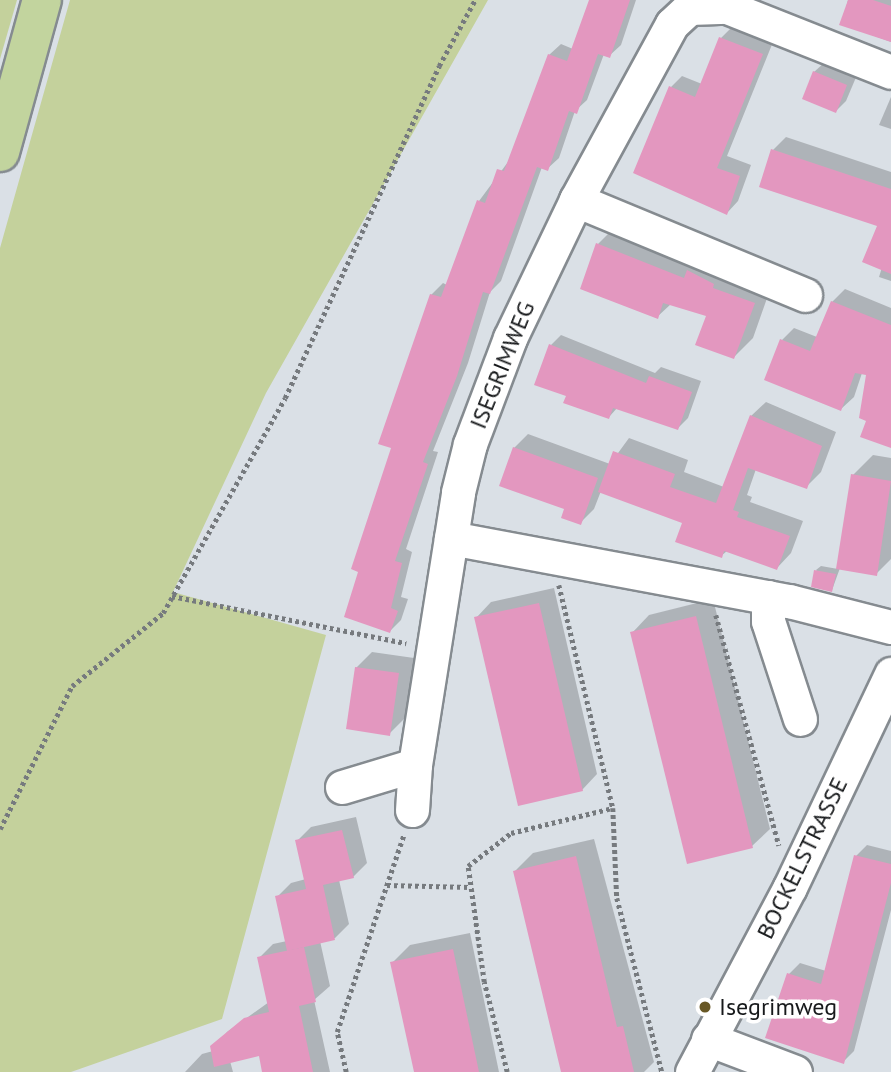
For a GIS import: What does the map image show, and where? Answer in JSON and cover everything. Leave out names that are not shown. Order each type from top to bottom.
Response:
[{"type":"main road","points":[[0,152],[42,0]]},
{"type":"street","name":"ISEGRIMWEG","points":[[412,810],[415,765],[435,649],[457,492],[474,432],[510,338],[576,200],[672,24],[689,8],[789,13]]},
{"type":"street","points":[[789,13],[891,72]]},
{"type":"street","points":[[576,200],[805,295]]},
{"type":"street","points":[[451,538],[768,597],[891,627]]},
{"type":"street","points":[[768,597],[768,621],[800,719]]},
{"type":"street","name":"BOCKELSTRASSE","points":[[692,1072],[790,887],[891,674]]},
{"type":"street","points":[[342,787],[415,765]]},
{"type":"street","points":[[709,1039],[794,1072]]},
{"type":"path","points":[[0,829],[72,686],[163,613],[285,398],[439,66],[475,0]]},
{"type":"path","points":[[172,596],[435,649]]},
{"type":"path","points":[[561,600],[613,808],[617,898],[662,1072]]},
{"type":"path","points":[[715,612],[790,887]]},
{"type":"path","points":[[507,1072],[484,982],[468,866],[511,834],[613,808]]},
{"type":"path","points":[[346,1072],[337,1032],[412,810]]},
{"type":"path","points":[[387,885],[470,887]]},
{"type":"green space","points":[[0,0],[17,0],[0,59]]},
{"type":"green space","points":[[70,0],[488,0],[266,393],[173,592],[326,635],[222,1019],[71,1072],[0,1072],[0,248]]},
{"type":"building","points":[[589,0],[630,0],[610,58],[598,54],[577,114],[569,111],[548,171],[537,167],[490,294],[483,292],[457,376],[423,462],[428,464],[395,561],[402,563],[391,608],[398,611],[390,633],[344,617],[358,572],[351,569],[391,448],[378,444],[430,294],[441,297],[477,200],[485,203],[497,169],[504,171],[548,54],[567,61]]},
{"type":"building","points":[[848,0],[873,0],[891,6],[891,42],[839,25]]},
{"type":"building","points":[[719,37],[763,54],[717,168],[740,176],[727,215],[633,173],[669,86],[695,97]]},
{"type":"building","points":[[813,71],[847,85],[836,113],[802,99]]},
{"type":"building","points":[[771,149],[891,189],[891,274],[862,262],[877,226],[759,187]]},
{"type":"building","points":[[596,243],[684,278],[687,270],[714,284],[713,288],[755,303],[734,359],[695,345],[706,316],[663,303],[658,319],[580,289]]},
{"type":"building","points":[[831,301],[891,325],[891,448],[860,437],[866,421],[859,418],[866,375],[855,373],[841,411],[764,380],[780,339],[810,351]]},
{"type":"building","points":[[549,344],[646,383],[649,376],[692,392],[678,430],[613,408],[609,419],[563,403],[566,396],[534,385]]},
{"type":"building","points":[[750,415],[822,446],[807,489],[748,468],[733,510],[739,512],[737,517],[790,536],[777,570],[724,551],[722,558],[675,542],[682,523],[598,492],[613,451],[675,474],[670,487],[716,503]]},
{"type":"building","points":[[513,447],[598,478],[581,525],[561,518],[564,509],[499,486]]},
{"type":"building","points":[[851,474],[891,481],[877,576],[836,569]]},
{"type":"building","points":[[814,570],[836,574],[832,592],[811,587]]},
{"type":"building","points":[[539,603],[583,791],[518,806],[474,617]]},
{"type":"building","points":[[696,616],[753,848],[687,864],[630,632]]},
{"type":"building","points":[[355,667],[399,673],[390,736],[346,729]]},
{"type":"building","points":[[342,830],[354,878],[323,885],[335,940],[287,951],[275,896],[306,889],[295,840]]},
{"type":"building","points":[[854,855],[891,864],[891,883],[844,1064],[765,1038],[787,973],[821,984]]},
{"type":"building","points":[[576,856],[617,1027],[623,1026],[634,1072],[561,1072],[513,871]]},
{"type":"building","points":[[304,947],[316,1002],[299,1006],[313,1072],[262,1072],[259,1056],[214,1067],[210,1046],[244,1018],[269,1012],[257,957]]},
{"type":"building","points":[[453,949],[479,1072],[414,1072],[390,962]]},
{"type":"place","name":"Isegrimweg","points":[[705,1007]]}]
